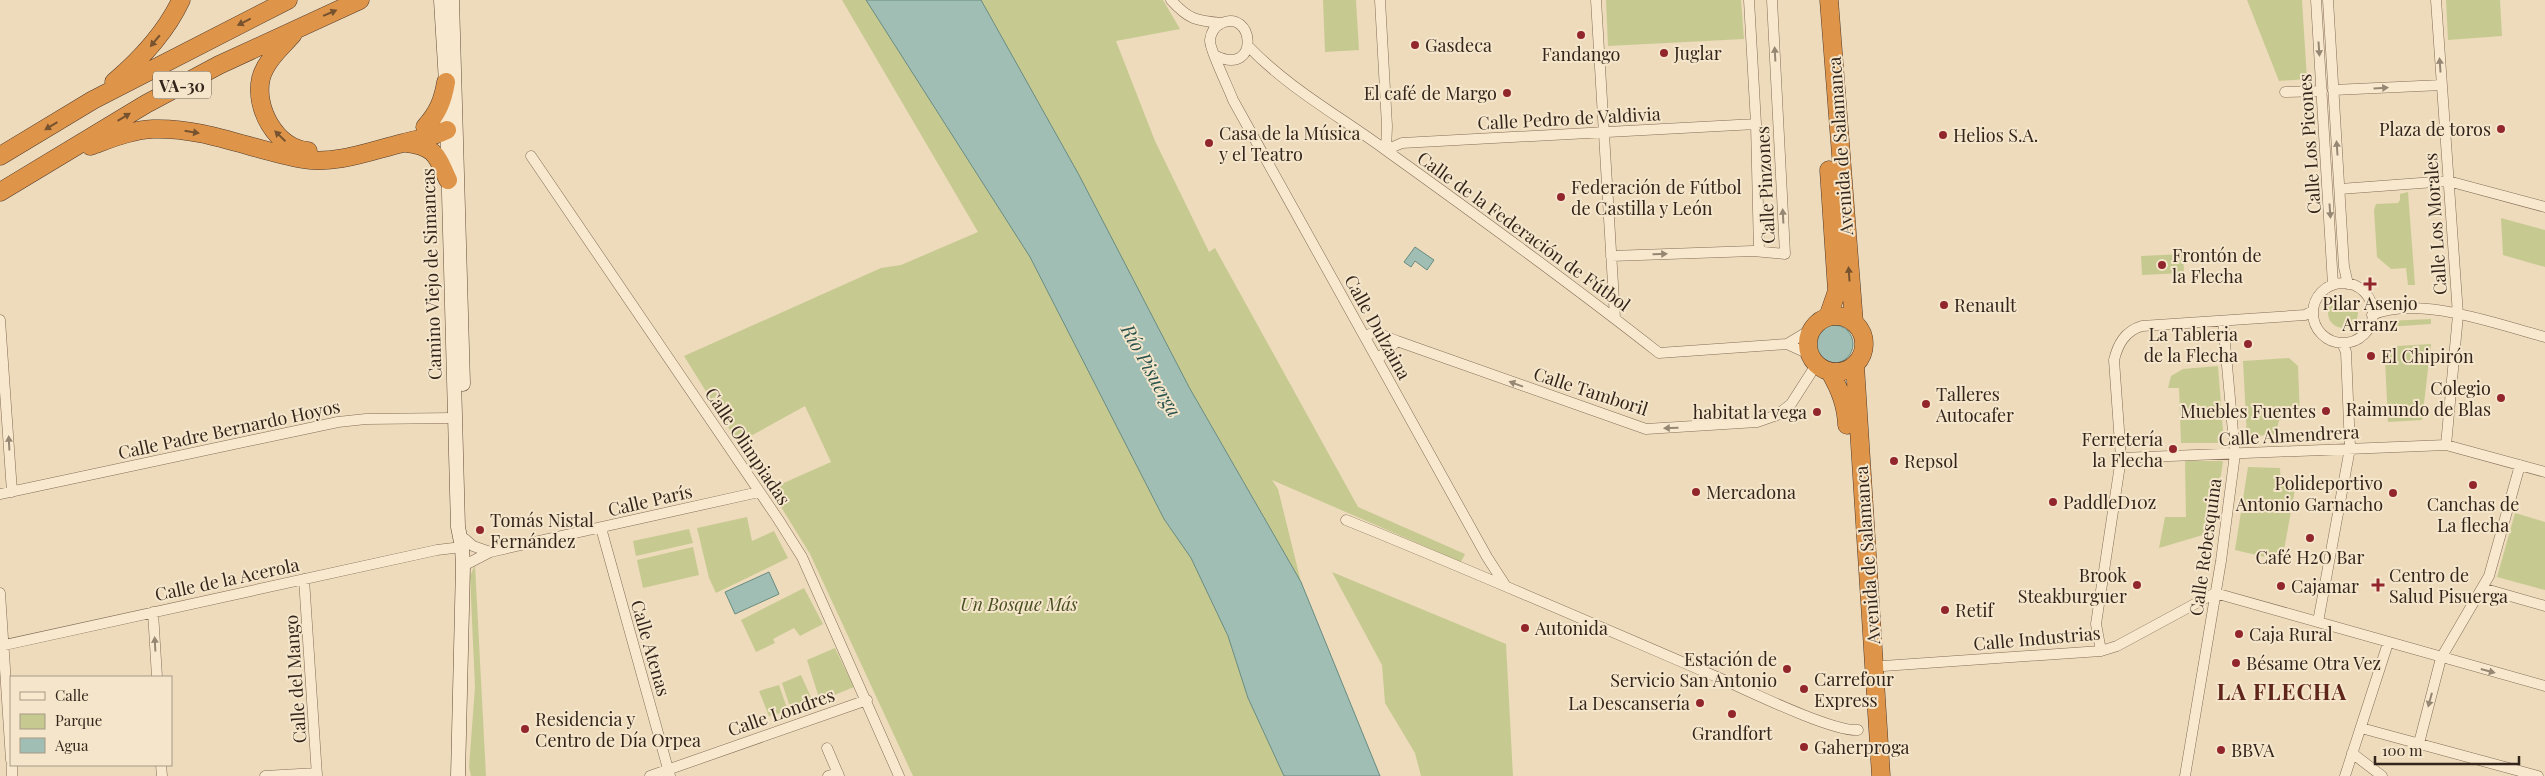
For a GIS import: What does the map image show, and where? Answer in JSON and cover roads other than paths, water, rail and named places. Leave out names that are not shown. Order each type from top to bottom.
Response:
[{"type":"highway","points":[[93,100],[147,50],[164,29],[181,0]]},
{"type":"highway","name":"VA-30","points":[[0,156],[93,100],[288,0]]},
{"type":"highway","name":"VA-30","points":[[0,192],[146,104],[300,26],[360,0]]},
{"type":"highway","name":"Avenida de Salamanca","points":[[1818,0],[1837,291],[1828,317]]},
{"type":"highway","name":"Avenida de Salamanca","points":[[1829,0],[1854,323]]},
{"type":"highway","points":[[300,26],[277,50],[266,65],[261,78],[260,95],[263,112],[272,129],[286,142],[303,151],[320,153],[344,151],[425,127],[436,126],[447,130]]},
{"type":"highway","points":[[425,127],[434,118],[442,101],[446,82]]},
{"type":"highway","points":[[68,151],[126,134],[151,129],[177,130],[216,136],[303,159],[319,160],[349,158],[447,130]]},
{"type":"highway","points":[[403,142],[423,145],[437,155],[448,180]]},
{"type":"highway","points":[[1840,316],[1854,323],[1862,335],[1864,349],[1855,365],[1840,372],[1818,364],[1806,342],[1812,329],[1828,317],[1840,316]]},
{"type":"highway","name":"Avenida de Salamanca","points":[[1818,364],[1841,390],[1846,409],[1870,776]]},
{"type":"highway","name":"Avenida de Salamanca","points":[[1855,365],[1881,776]]},
{"type":"main road","name":"Camino Viejo de Simancas","points":[[441,0],[446,82],[458,526],[464,543]]},
{"type":"main road","name":"Camino Viejo de Simancas","points":[[452,0],[465,489],[459,775]]},
{"type":"main road","points":[[454,43],[451,67],[451,121],[447,130],[452,137],[455,263],[460,286]]},
{"type":"main road","points":[[462,354],[458,366],[458,409],[454,418],[459,428],[460,482],[465,489]]},
{"type":"street","points":[[1171,0],[1187,17],[1198,22],[1228,22],[1239,25],[1247,34],[1248,46],[1238,58],[1227,82]]},
{"type":"street","points":[[1380,0],[1386,150]]},
{"type":"street","points":[[1596,0],[1615,318]]},
{"type":"street","points":[[1749,0],[1756,124],[1759,252]]},
{"type":"street","name":"Calle Pinzones","points":[[1611,256],[1759,252],[1785,254],[1772,0]]},
{"type":"street","name":"Calle Los Picones","points":[[2316,0],[2333,285]]},
{"type":"street","name":"Calle Los Picones","points":[[2328,0],[2348,284]]},
{"type":"street","name":"Calle Los Morales","points":[[2436,0],[2458,314],[2446,445]]},
{"type":"street","points":[[1198,22],[1210,38]]},
{"type":"street","points":[[1222,23],[1212,32],[1210,44],[1216,56],[1226,60],[1238,58]]},
{"type":"street","name":"Calle de la Federación de Fútbol","points":[[1248,46],[1265,63],[1615,318],[1659,353],[1787,344],[1812,329]]},
{"type":"street","name":"Calle Dulzaina","points":[[1216,56],[1234,100],[1487,557],[1505,585]]},
{"type":"street","name":"Calle de la Federación de Fútbol","points":[[1238,58],[1265,63]]},
{"type":"street","points":[[2333,90],[2442,84]]},
{"type":"street","points":[[2284,92],[2322,91]]},
{"type":"street","name":"Calle Pedro de Valdivia","points":[[1386,150],[1402,143],[1756,124]]},
{"type":"street","name":"Calle Olimpiadas","points":[[530,156],[802,557],[867,700],[899,776]]},
{"type":"street","points":[[2340,189],[2448,181],[2545,207]]},
{"type":"street","points":[[2346,346],[2325,337],[2316,327],[2311,315],[2317,298],[2322,292],[2333,285],[2348,284],[2365,294],[2375,311]]},
{"type":"street","points":[[2375,311],[2431,308],[2545,337]]},
{"type":"street","points":[[2346,346],[2366,332],[2375,311]]},
{"type":"street","points":[[2101,652],[2096,624],[2121,458],[2114,360],[2117,347],[2132,329],[2142,326],[2311,315]]},
{"type":"street","points":[[0,320],[12,492]]},
{"type":"street","name":"Calle Rebesquina","points":[[2185,776],[2215,593],[2235,454],[2223,321]]},
{"type":"street","name":"Calle Tamboril","points":[[1365,336],[1374,332],[1646,428],[1757,422],[1777,415],[1791,404],[1818,364]]},
{"type":"street","points":[[1378,359],[1397,341]]},
{"type":"street","name":"Calle de la Federación de Fútbol","points":[[1787,344],[1818,364]]},
{"type":"street","points":[[2318,622],[2350,448],[2346,346]]},
{"type":"street","name":"Calle Padre Bernardo Hoyos","points":[[0,494],[338,422],[366,419],[454,418]]},
{"type":"street","name":"Calle Almendrera","points":[[2121,458],[2446,445],[2545,472]]},
{"type":"street","points":[[2419,742],[2441,658],[2489,576],[2520,465]]},
{"type":"street","name":"Calle París","points":[[463,566],[490,552],[759,492]]},
{"type":"street","points":[[1346,520],[1505,585],[1759,696],[1831,725],[1849,730],[1858,730]]},
{"type":"street","name":"Calle Atenas","points":[[601,528],[669,773]]},
{"type":"street","points":[[464,543],[490,552]]},
{"type":"street","name":"Calle de la Acerola","points":[[2,646],[464,543]]},
{"type":"street","name":"Calle del Mango","points":[[304,579],[317,774]]},
{"type":"street","points":[[2482,588],[2545,606]]},
{"type":"street","points":[[0,593],[10,747]]},
{"type":"street","points":[[2215,593],[2545,686]]},
{"type":"street","name":"Calle Industrias","points":[[1882,666],[2101,652],[2117,646],[2215,593]]},
{"type":"street","points":[[153,612],[157,676]]},
{"type":"street","points":[[2345,776],[2388,643]]},
{"type":"street","name":"Calle Londres","points":[[650,776],[669,773],[867,700]]},
{"type":"street","points":[[2361,728],[2419,742],[2538,776]]},
{"type":"street","points":[[827,748],[835,775]]},
{"type":"street","points":[[2352,753],[2382,776]]},
{"type":"street","points":[[265,776],[317,774]]},
{"type":"water","name":"Río Pisuerga","points":[[866,0],[981,0],[1079,175],[1189,387],[1301,582],[1380,776],[1284,776],[1248,698],[1228,636],[1191,558],[1164,519],[1030,257]]},
{"type":"water","points":[[1415,247],[1434,260],[1427,270],[1415,261],[1411,267],[1404,262]]},
{"type":"water","points":[[1834,325],[1841,326],[1847,331],[1852,337],[1852,351],[1847,357],[1841,362],[1834,363],[1827,362],[1821,357],[1816,351],[1815,344],[1816,337],[1821,331],[1827,326]]},
{"type":"water","points":[[769,572],[779,594],[735,614],[725,592]]},
{"type":"place","name":"Fandango","points":[[1581,35]]},
{"type":"place","name":"Gasdeca","points":[[1415,45]]},
{"type":"place","name":"Juglar","points":[[1664,53]]},
{"type":"place","name":"El café de Margo","points":[[1507,93]]},
{"type":"place","name":"Plaza de toros","points":[[2501,129]]},
{"type":"place","name":"Helios S.A.","points":[[1943,135]]},
{"type":"place","name":"Casa de la Música y el Teatro","points":[[1209,143]]},
{"type":"place","name":"Federación de Fútbol de Castilla y León","points":[[1561,197]]},
{"type":"place","name":"Frontón de la Flecha","points":[[2162,265]]},
{"type":"place","name":"Pilar Asenjo Arranz","points":[[2370,284]]},
{"type":"place","name":"Renault","points":[[1944,305]]},
{"type":"place","name":"La Tableria de la Flecha","points":[[2248,344]]},
{"type":"place","name":"El Chipirón","points":[[2371,356]]},
{"type":"place","name":"Colegio Raimundo de Blas","points":[[2501,398]]},
{"type":"place","name":"Talleres Autocafer","points":[[1926,404]]},
{"type":"place","name":"Muebles Fuentes","points":[[2326,411]]},
{"type":"place","name":"habitat la vega","points":[[1817,412]]},
{"type":"place","name":"Ferretería la Flecha","points":[[2173,449]]},
{"type":"place","name":"Repsol","points":[[1894,461]]},
{"type":"place","name":"Canchas de La flecha","points":[[2473,485]]},
{"type":"place","name":"Mercadona","points":[[1696,492]]},
{"type":"place","name":"Polideportivo Antonio Garnacho","points":[[2393,493]]},
{"type":"place","name":"PaddleD10z","points":[[2053,502]]},
{"type":"place","name":"Tomás Nistal Fernández","points":[[480,530]]},
{"type":"place","name":"Café H2O Bar","points":[[2310,538]]},
{"type":"place","name":"Brook Steakburguer","points":[[2137,585]]},
{"type":"place","name":"Centro de Salud Pisuerga","points":[[2378,585]]},
{"type":"place","name":"Cajamar","points":[[2281,586]]},
{"type":"place","name":"Retif","points":[[1945,610]]},
{"type":"place","name":"Autonida","points":[[1525,628]]},
{"type":"place","name":"Caja Rural","points":[[2239,634]]},
{"type":"place","name":"Bésame Otra Vez","points":[[2236,663]]},
{"type":"place","name":"Estación de Servicio San Antonio","points":[[1787,669]]},
{"type":"place","name":"Carrefour Express","points":[[1804,689]]},
{"type":"place","name":"La Descansería","points":[[1700,703]]},
{"type":"place","name":"Grandfort","points":[[1732,714]]},
{"type":"place","name":"Residencia y Centro de Día Orpea","points":[[525,729]]},
{"type":"place","name":"Gaherproga","points":[[1804,747]]},
{"type":"place","name":"BBVA","points":[[2221,750]]},
{"type":"district","name":"LA FLECHA","points":[[2282,691]]},
{"type":"park label","name":"Un Bosque Más","points":[[1019,604]]}]
